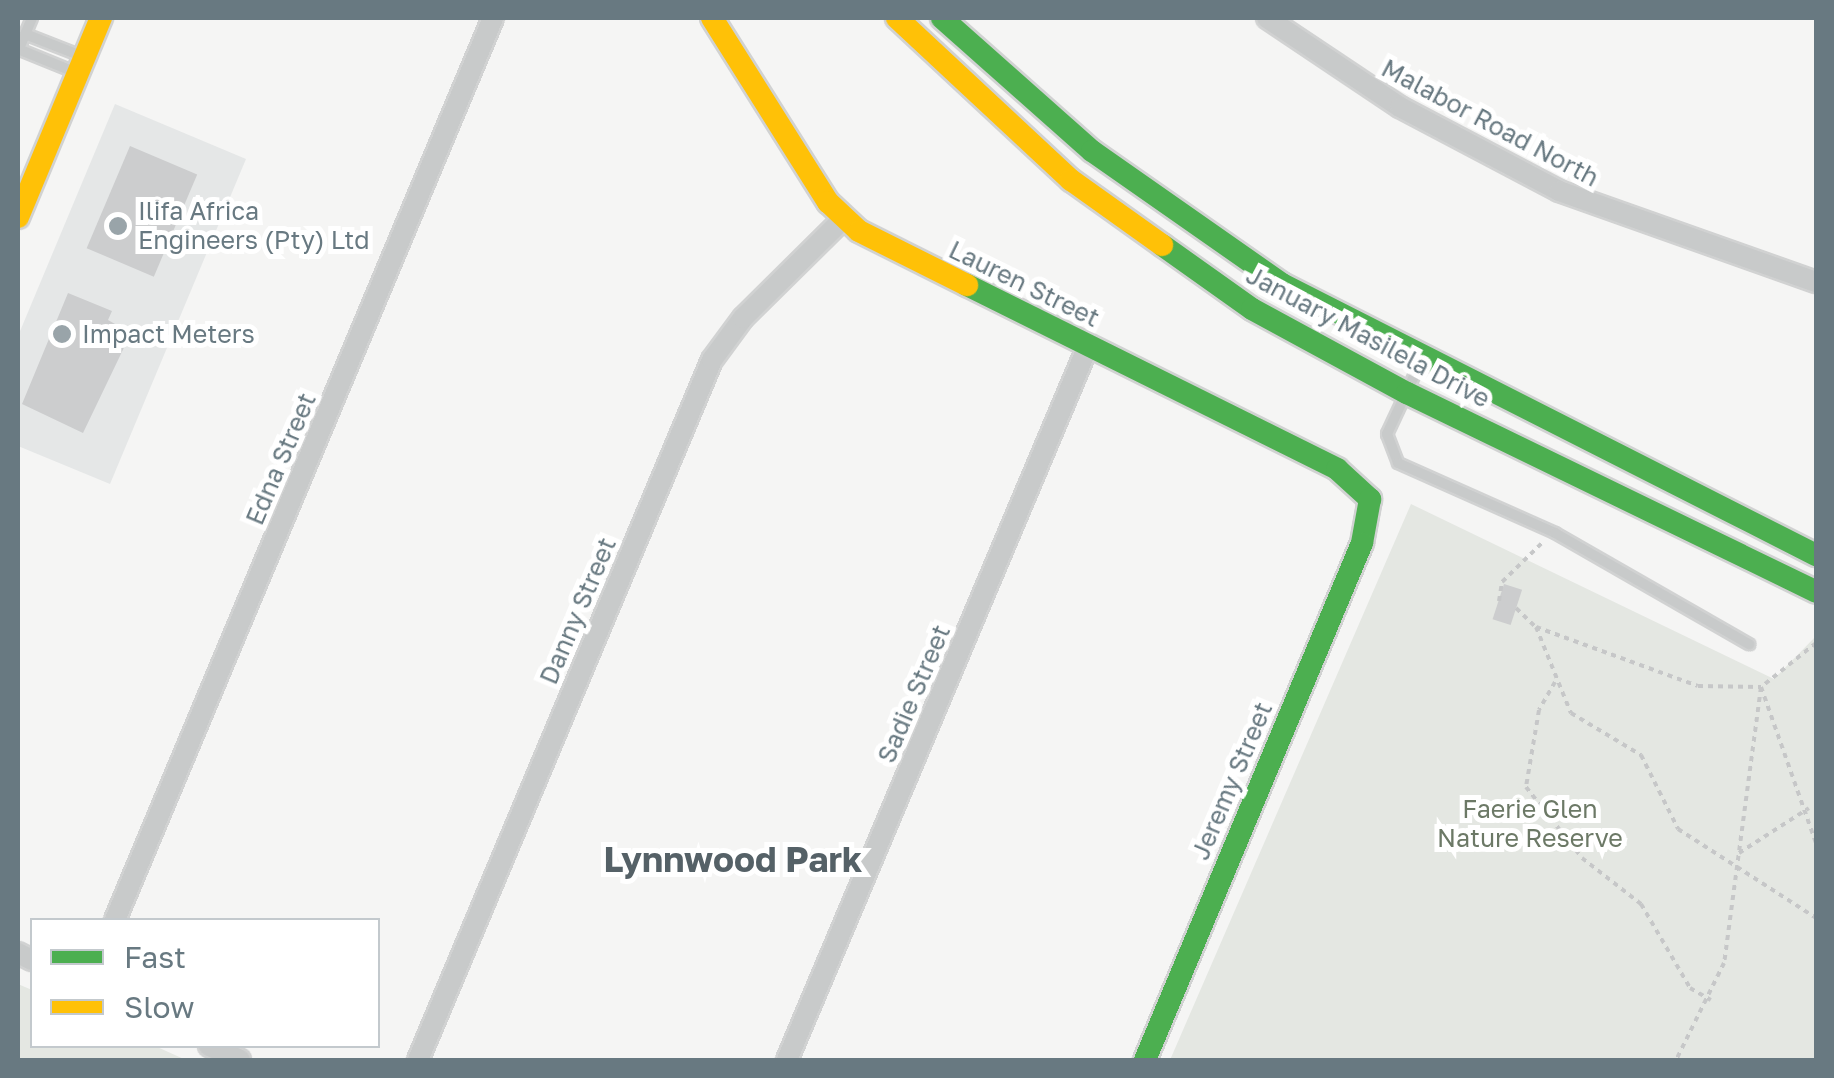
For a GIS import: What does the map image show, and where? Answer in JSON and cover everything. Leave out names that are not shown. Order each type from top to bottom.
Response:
[{"type":"main road","points":[[18,217],[101,18]]},
{"type":"main road","name":"Lauren Street","points":[[712,18],[842,219],[1349,475],[1367,493],[1370,522]]},
{"type":"main road","name":"January Masilela Drive","points":[[897,18],[1003,122],[1150,240],[1252,309],[1406,393],[1816,592]]},
{"type":"main road","name":"January Masilela Drive","points":[[942,18],[1092,151],[1213,239],[1422,359],[1816,554]]},
{"type":"main road","name":"Jeremy Street","points":[[1144,1060],[1370,522]]},
{"type":"street","name":"Edna Street","points":[[116,918],[493,18]]},
{"type":"street","name":"Malabor Road North","points":[[1268,18],[1400,107],[1550,187],[1816,282]]},
{"type":"street","name":"Danny Street","points":[[418,1060],[712,360],[743,318],[842,219]]},
{"type":"street","name":"Sadie Street","points":[[787,1060],[1088,346]]},
{"type":"street","points":[[213,1048],[240,1060]]},
{"type":"lane","points":[[32,18],[18,50],[81,65]]},
{"type":"lane","points":[[25,34],[81,65]]},
{"type":"lane","points":[[1422,359],[1387,434],[1398,463],[1555,533],[1749,644]]},
{"type":"path","points":[[1498,601],[1512,569],[1555,533]]},
{"type":"path","points":[[1516,608],[1536,627],[1698,686],[1761,687],[1816,643]]},
{"type":"path","points":[[1536,627],[1555,682],[1580,725],[1642,756],[1678,829],[1736,872],[1816,918]]},
{"type":"path","points":[[1555,682],[1538,710],[1526,786],[1582,858],[1641,904],[1690,988],[1711,1000]]},
{"type":"path","points":[[1761,687],[1809,808],[1816,842]]},
{"type":"path","points":[[1676,1060],[1711,1000],[1736,872],[1761,687]]},
{"type":"path","points":[[1738,853],[1809,808]]},
{"type":"shaded area","points":[[115,104],[246,159],[110,484],[18,446],[18,336]]},
{"type":"green space","name":"Faerie Glen Nature Reserve","points":[[1411,504],[1774,679],[1816,636],[1816,1060],[1170,1060]]},
{"type":"green space","points":[[18,984],[30,989],[30,1048],[159,1048],[186,1060],[18,1060]]},
{"type":"building","points":[[130,146],[197,175],[154,277],[87,248]]},
{"type":"building","points":[[68,293],[112,311],[108,320],[131,333],[83,433],[22,404]]},
{"type":"building","points":[[1504,584],[1522,590],[1511,625],[1493,619]]},
{"type":"traffic: fast","points":[[942,18],[1092,151],[1282,284],[1816,555]]},
{"type":"traffic: fast","points":[[1162,245],[1252,309],[1407,393],[1816,592]]},
{"type":"traffic: fast","points":[[967,285],[1337,469],[1370,499],[1362,543],[1145,1060]]},
{"type":"traffic: slow","points":[[18,217],[101,18]]},
{"type":"traffic: slow","points":[[712,18],[828,202],[859,231],[967,285]]},
{"type":"traffic: slow","points":[[897,18],[1071,180],[1162,245]]},
{"type":"place","name":"Ilifa Africa Engineers (Pty) Ltd","points":[[118,226]]},
{"type":"place","name":"Impact Meters","points":[[62,334]]},
{"type":"district","name":"Lynnwood Park","points":[[733,859]]}]
